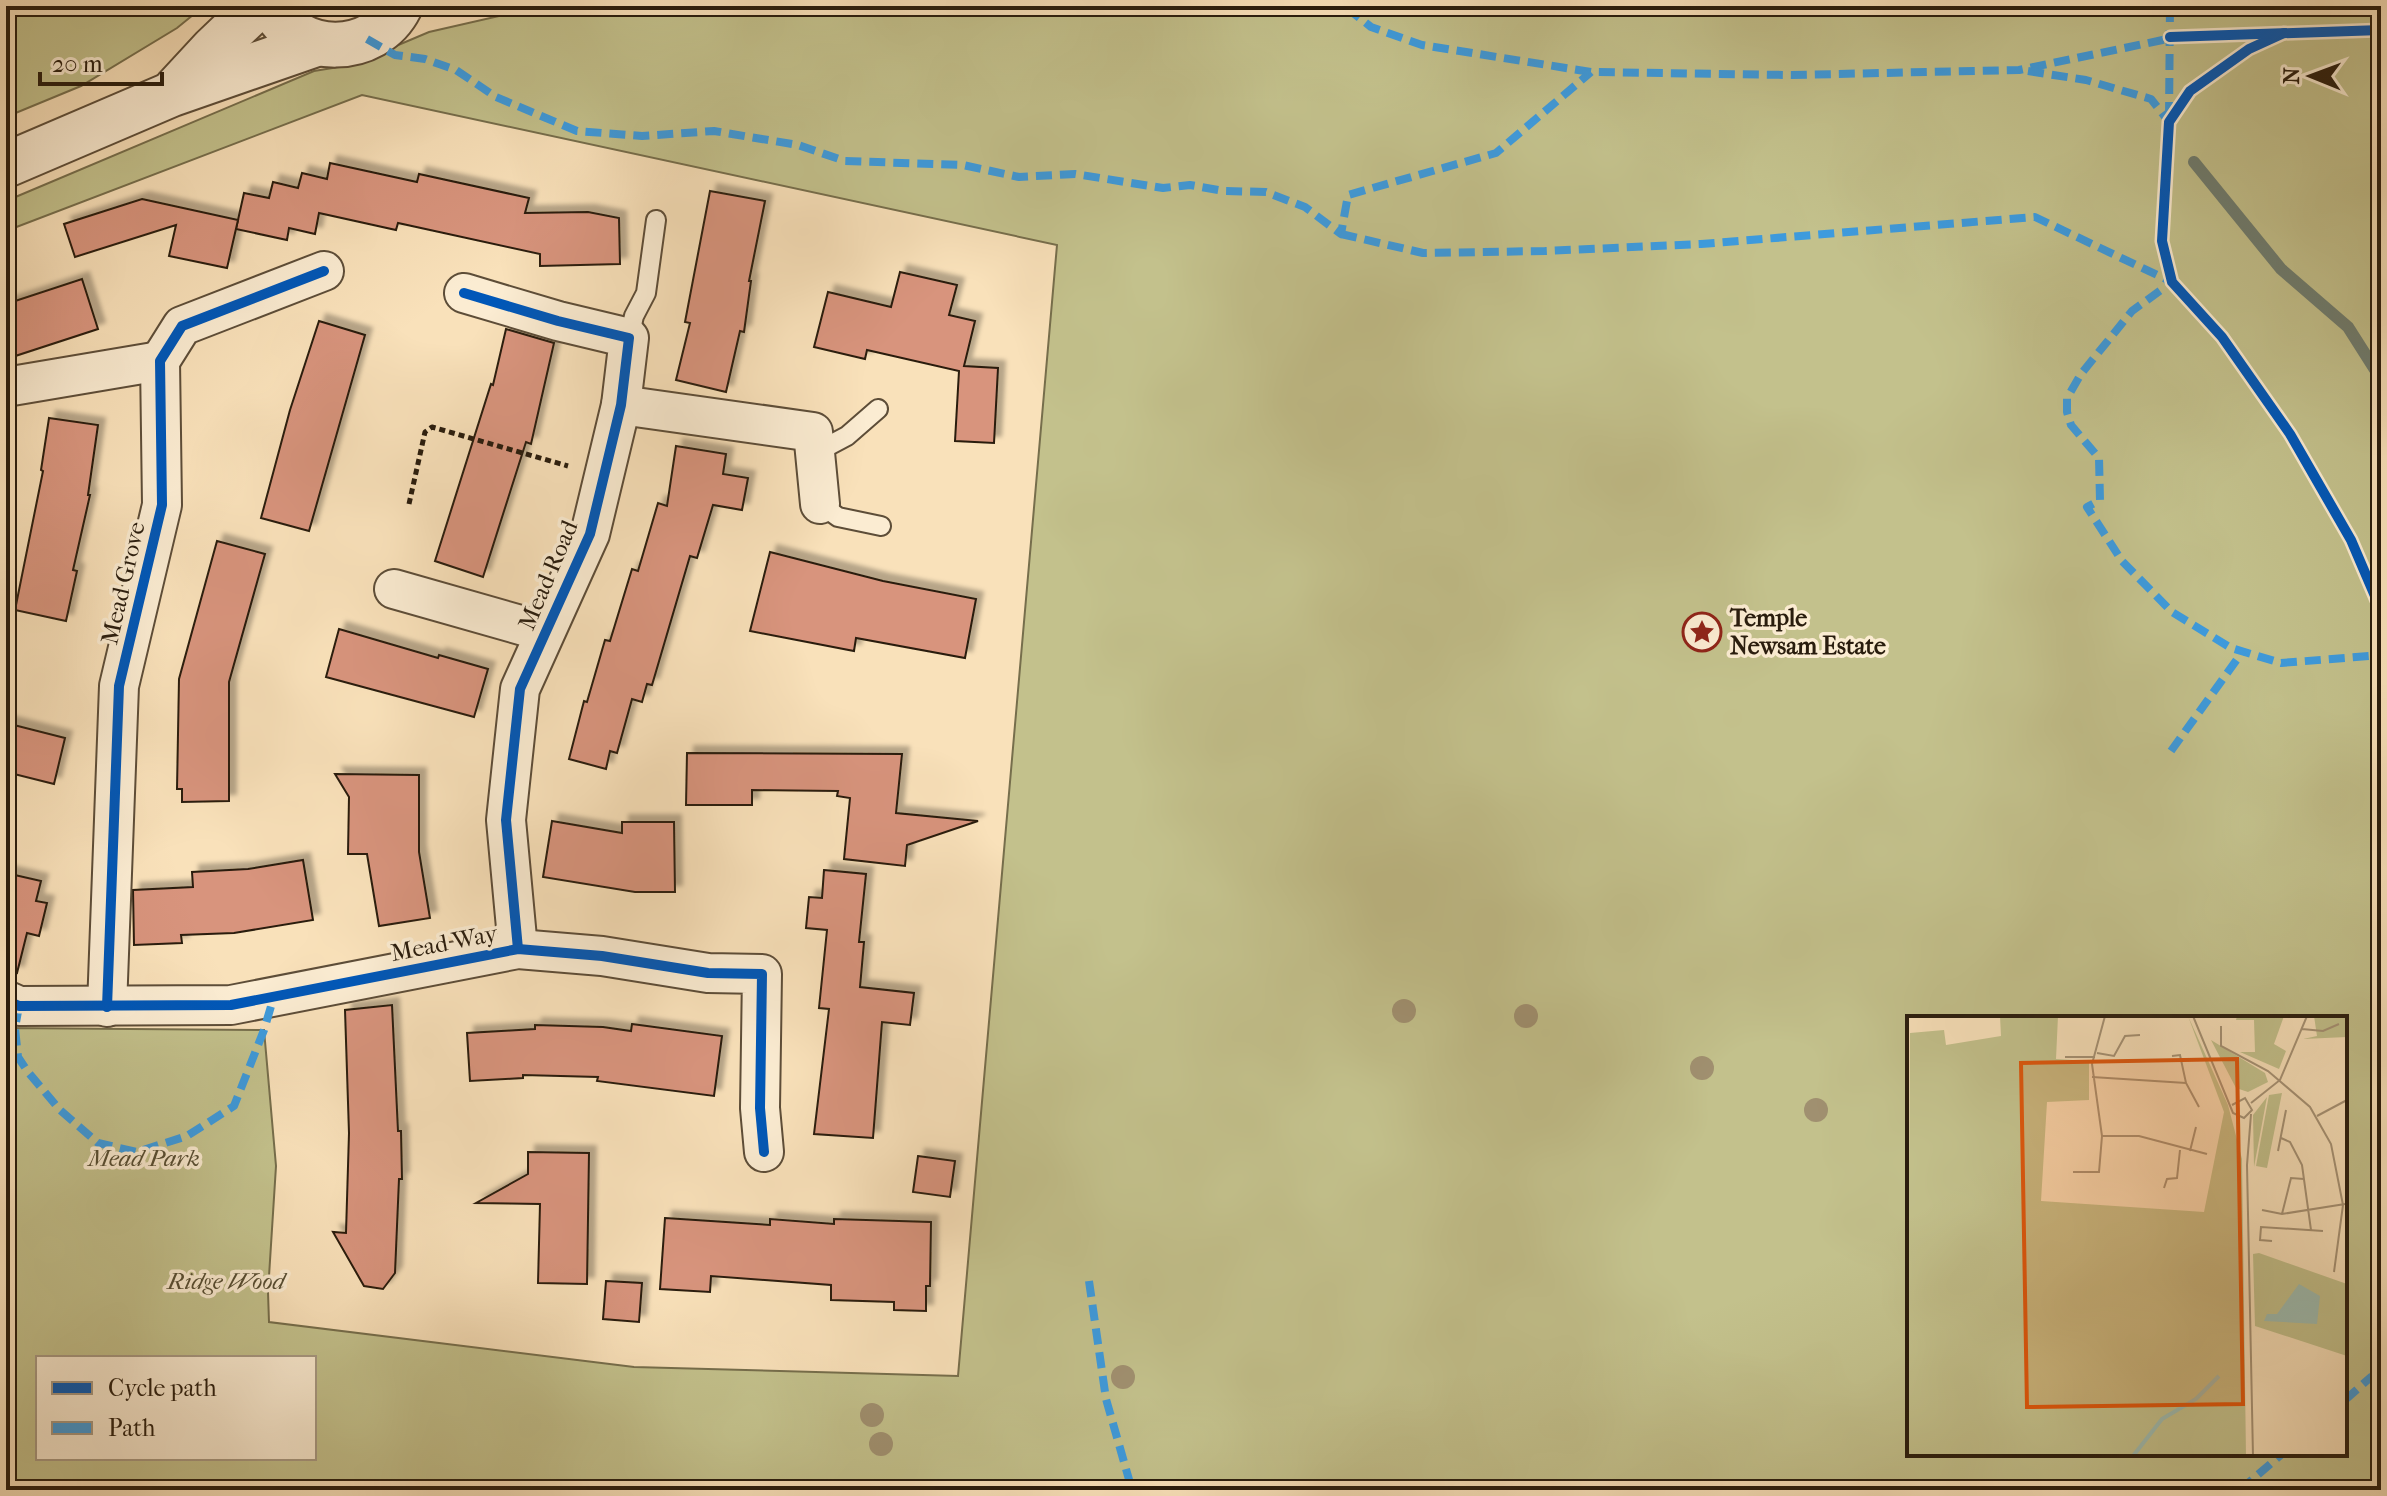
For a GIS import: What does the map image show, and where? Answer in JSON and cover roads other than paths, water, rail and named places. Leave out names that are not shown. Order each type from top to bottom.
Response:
[{"type":"street","points":[[172,94],[258,6]]},
{"type":"street","points":[[272,6],[275,14],[293,32],[316,44]]},
{"type":"street","points":[[6,165],[172,94],[316,44],[350,45],[367,39],[400,6]]},
{"type":"street","points":[[6,387],[160,361],[182,326],[324,271]]},
{"type":"street","points":[[464,293],[629,338]]},
{"type":"street","name":"Mead Road","points":[[518,949],[506,820],[520,689],[590,534],[621,405],[629,338]]},
{"type":"street","name":"Mead Grove","points":[[107,1007],[119,686],[162,505],[160,361]]},
{"type":"street","points":[[621,405],[813,432],[820,504]]},
{"type":"street","name":"Mead Road","points":[[394,589],[545,632]]},
{"type":"street","name":"Mead Way","points":[[6,1000],[19,1006],[231,1005],[518,949],[602,956],[708,973],[762,974],[760,1108],[764,1152]]},
{"type":"lane","points":[[629,338],[634,316],[646,293],[656,220]]},
{"type":"lane","points":[[815,453],[847,436],[878,409]]},
{"type":"lane","points":[[820,504],[838,517],[881,526]]},
{"type":"waterway","points":[[2194,162],[2281,269],[2348,327],[2381,379]]},
{"type":"place","name":"Temple Newsam Estate","points":[[1702,632]]},
{"type":"park label","name":"Mead Park","points":[[144,1158]]},
{"type":"park label","name":"Ridge Wood","points":[[226,1281]]}]
